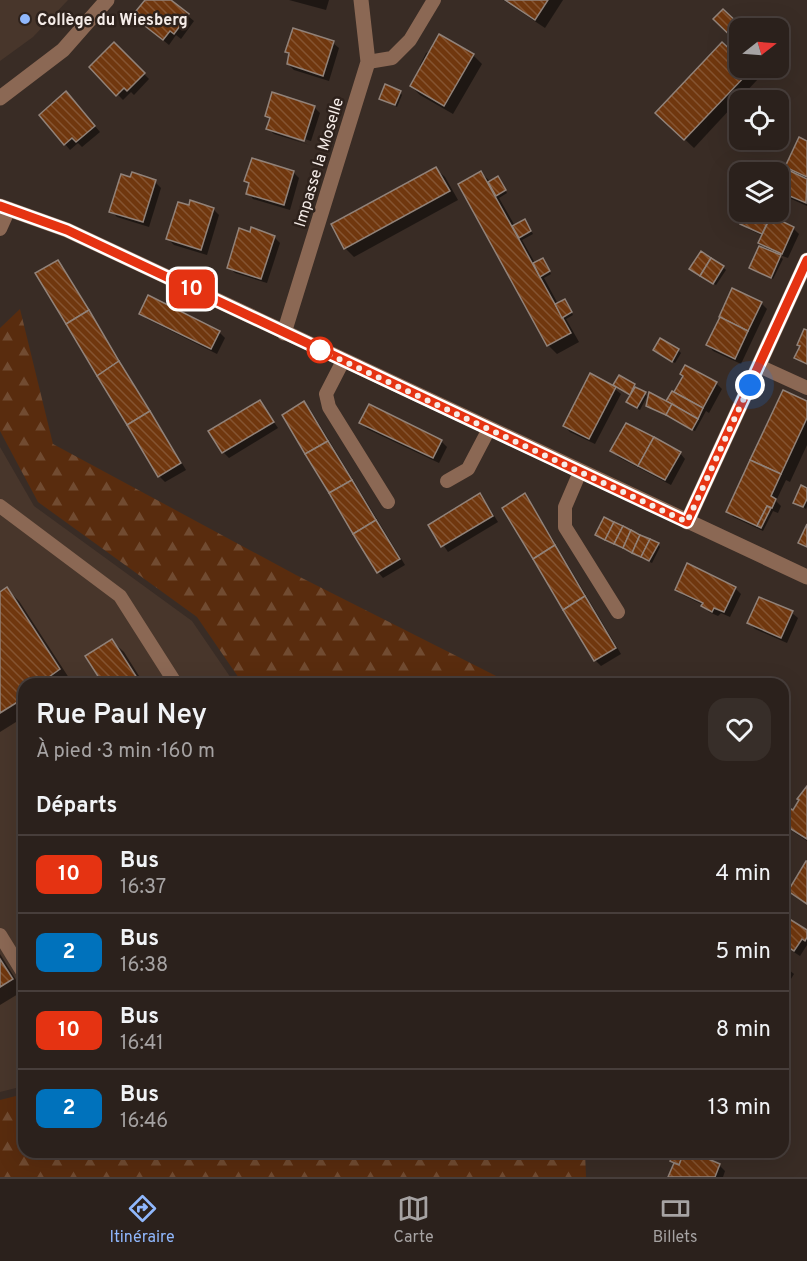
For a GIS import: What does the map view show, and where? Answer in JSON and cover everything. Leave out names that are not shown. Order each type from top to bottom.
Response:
[{"type":"street","points":[[0,98],[63,50],[107,0]]},
{"type":"street","name":"Impasse la Moselle","points":[[284,333],[368,62],[361,0]]},
{"type":"street","points":[[4,208],[67,230],[807,577]]},
{"type":"street","points":[[687,522],[807,260]]},
{"type":"lane","points":[[368,62],[392,58],[410,40],[434,0]]},
{"type":"lane","points":[[0,229],[4,208]]},
{"type":"lane","points":[[343,361],[326,394],[329,407],[388,502]]},
{"type":"lane","points":[[759,366],[807,388]]},
{"type":"lane","points":[[447,481],[468,469],[489,429]]},
{"type":"lane","points":[[580,472],[565,507],[565,527],[618,612]]},
{"type":"lane","points":[[0,506],[120,596],[172,678]]},
{"type":"lane","points":[[0,935],[18,956]]},
{"type":"shaded area","name":"Collège du Wiesberg","points":[[0,0],[68,0],[33,37],[0,61]]},
{"type":"shaded area","points":[[0,447],[34,506],[192,621],[231,678],[18,678],[18,1088],[0,1092]]},
{"type":"green space","points":[[20,309],[53,444],[296,575],[500,678],[239,678],[197,617],[38,502],[0,431],[0,328]]},
{"type":"green space","points":[[18,1096],[18,1158],[585,1158],[586,1177],[0,1177],[0,1100]]},
{"type":"building","points":[[145,0],[171,0],[189,14],[174,34],[170,31],[163,40],[132,16]]},
{"type":"building","points":[[505,0],[548,0],[535,20]]},
{"type":"building","points":[[723,9],[732,18],[729,18],[729,34],[713,19]]},
{"type":"building","points":[[293,28],[334,41],[323,76],[287,64],[289,53],[285,52]]},
{"type":"building","points":[[439,34],[474,54],[444,106],[410,86]]},
{"type":"building","points":[[114,42],[145,73],[127,91],[124,88],[116,96],[89,67]]},
{"type":"building","points":[[722,42],[729,49],[729,78],[743,78],[732,90],[729,90],[729,93],[684,140],[655,113]]},
{"type":"building","points":[[385,84],[401,91],[395,105],[379,99]]},
{"type":"building","points":[[66,91],[95,126],[76,142],[72,138],[64,145],[39,115]]},
{"type":"building","points":[[272,92],[315,106],[304,141],[266,129],[270,118],[265,116]]},
{"type":"building","points":[[799,137],[807,141],[807,177],[789,169],[787,162]]},
{"type":"building","points":[[252,158],[294,171],[284,205],[246,194],[249,183],[244,181]]},
{"type":"building","points":[[436,167],[450,191],[344,249],[331,224]]},
{"type":"building","points":[[789,170],[807,179],[806,203],[789,196]]},
{"type":"building","points":[[481,171],[571,333],[547,346],[458,184]]},
{"type":"building","points":[[132,172],[156,180],[143,222],[109,212],[121,174],[130,177]]},
{"type":"building","points":[[498,176],[506,190],[496,196],[488,182]]},
{"type":"building","points":[[190,200],[214,208],[201,250],[166,239],[178,202],[189,205]]},
{"type":"building","points":[[525,219],[531,231],[519,238],[512,226]]},
{"type":"building","points":[[741,222],[768,222],[762,234],[740,224]]},
{"type":"building","points":[[768,222],[784,222],[794,227],[782,254],[758,243]]},
{"type":"building","points":[[251,227],[275,236],[261,279],[227,268],[239,228],[250,232]]},
{"type":"building","points":[[759,246],[781,255],[771,278],[749,268]]},
{"type":"building","points":[[701,251],[711,258],[700,276],[689,269]]},
{"type":"building","points":[[543,258],[550,271],[540,277],[533,263]]},
{"type":"building","points":[[711,258],[724,266],[713,284],[700,276]]},
{"type":"building","points":[[58,260],[89,310],[66,324],[35,273]]},
{"type":"building","points":[[732,288],[762,302],[748,331],[719,317]]},
{"type":"building","points":[[148,295],[220,331],[211,349],[139,314]]},
{"type":"building","points":[[565,299],[572,312],[562,318],[555,304]]},
{"type":"building","points":[[89,310],[119,361],[97,376],[66,324]]},
{"type":"building","points":[[720,317],[748,331],[735,359],[706,345]]},
{"type":"building","points":[[804,329],[807,330],[807,364],[794,358]]},
{"type":"building","points":[[660,338],[679,349],[672,362],[653,350]]},
{"type":"building","points":[[119,361],[150,411],[127,425],[97,376]]},
{"type":"building","points":[[685,365],[717,382],[703,408],[674,392],[683,376],[680,374]]},
{"type":"building","points":[[590,373],[616,387],[589,439],[563,426]]},
{"type":"building","points":[[619,375],[635,384],[630,395],[613,385]]},
{"type":"building","points":[[635,387],[646,392],[637,408],[626,402]]},
{"type":"building","points":[[783,390],[807,401],[807,418],[781,474],[750,460]]},
{"type":"building","points":[[672,391],[703,408],[698,419],[666,401]]},
{"type":"building","points":[[649,392],[672,404],[666,415],[646,406]]},
{"type":"building","points":[[260,400],[274,422],[222,453],[208,431]]},
{"type":"building","points":[[304,401],[328,441],[305,454],[282,415]]},
{"type":"building","points":[[369,404],[442,440],[433,458],[359,423]]},
{"type":"building","points":[[672,404],[698,419],[692,430],[666,415]]},
{"type":"building","points":[[150,411],[181,463],[158,477],[127,425]]},
{"type":"building","points":[[626,423],[654,437],[638,466],[610,451]]},
{"type":"building","points":[[654,437],[681,452],[665,480],[638,466]]},
{"type":"building","points":[[328,441],[352,480],[329,493],[305,454]]},
{"type":"building","points":[[750,460],[781,474],[771,496],[776,499],[772,508],[767,506],[757,526],[726,512]]},
{"type":"building","points":[[352,480],[376,520],[353,534],[329,493]]},
{"type":"building","points":[[801,485],[807,488],[807,499],[803,507],[793,503]]},
{"type":"building","points":[[480,493],[493,516],[441,547],[428,525]]},
{"type":"building","points":[[525,493],[555,545],[533,559],[502,508]]},
{"type":"building","points":[[767,506],[771,508],[761,528],[757,526]]},
{"type":"building","points":[[604,517],[614,522],[605,540],[595,535]]},
{"type":"building","points":[[376,520],[400,559],[377,573],[353,534]]},
{"type":"building","points":[[614,522],[623,526],[614,544],[605,540]]},
{"type":"building","points":[[807,524],[807,547],[798,543]]},
{"type":"building","points":[[623,526],[631,530],[623,548],[614,544]]},
{"type":"building","points":[[631,530],[640,535],[632,553],[623,548]]},
{"type":"building","points":[[640,535],[650,539],[641,557],[632,553]]},
{"type":"building","points":[[650,539],[659,543],[649,561],[641,557]]},
{"type":"building","points":[[555,545],[585,596],[563,610],[533,559]]},
{"type":"building","points":[[687,563],[736,587],[724,612],[714,608],[712,612],[701,606],[703,603],[675,590]]},
{"type":"building","points":[[7,587],[60,669],[47,678],[18,678],[18,702],[0,713],[0,592]]},
{"type":"building","points":[[585,596],[616,648],[594,661],[563,610]]},
{"type":"building","points":[[759,597],[793,611],[781,638],[747,623]]},
{"type":"building","points":[[112,639],[137,678],[99,678],[85,656]]},
{"type":"building","points":[[807,786],[807,839],[789,828],[789,808],[793,810],[799,800],[797,799]]},
{"type":"building","points":[[807,861],[807,904],[789,892]]},
{"type":"building","points":[[789,919],[807,930],[805,941],[802,939],[794,951],[789,948]]},
{"type":"building","points":[[0,959],[13,979],[0,987]]},
{"type":"building","points":[[671,1158],[682,1158],[679,1165],[670,1161]]},
{"type":"building","points":[[682,1158],[706,1158],[720,1164],[715,1177],[668,1177],[674,1163],[679,1165]]},
{"type":"bus line","name":"10","points":[[0,206],[67,230],[687,522],[807,260]]},
{"type":"place","name":"Collège du Wiesberg","points":[[25,19]]},
{"type":"route","points":[[320,350],[687,522],[750,385]]}]
